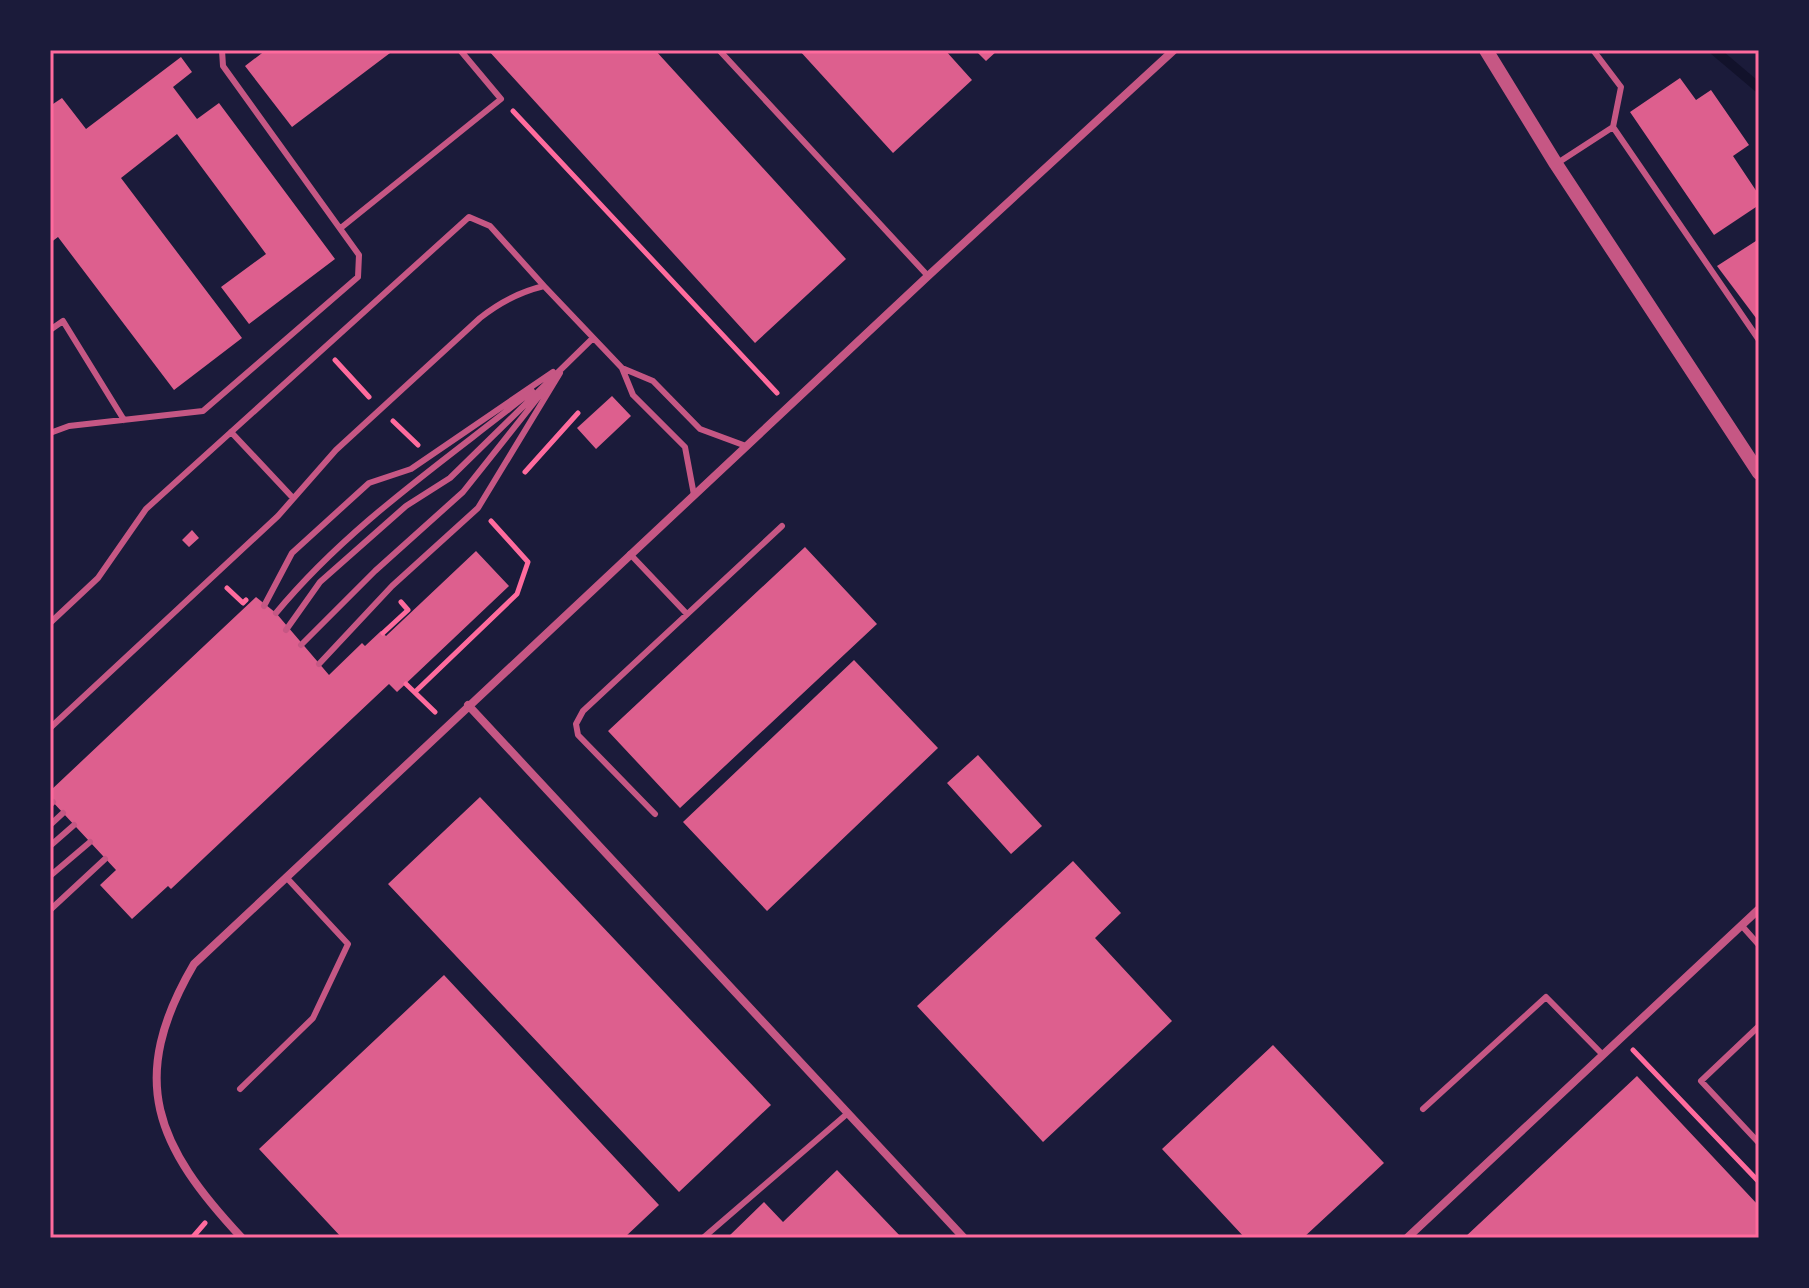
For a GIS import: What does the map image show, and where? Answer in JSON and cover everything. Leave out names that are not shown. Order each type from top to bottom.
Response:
[{"type":"street","points":[[242,1238],[187,1174],[165,1131],[155,1087],[159,1046],[170,1004],[194,964],[468,705],[1174,50]]},
{"type":"street","points":[[1486,50],[1556,164],[1759,473]]},
{"type":"street","points":[[468,705],[964,1238]]},
{"type":"street","points":[[1407,1238],[1759,909]]},
{"type":"lane","points":[[50,433],[69,426],[203,411],[358,277],[359,255],[342,227],[223,66],[222,50]]},
{"type":"lane","points":[[342,227],[501,99],[460,50]]},
{"type":"lane","points":[[719,50],[928,276]]},
{"type":"lane","points":[[1593,50],[1621,87],[1613,127],[1757,339]]},
{"type":"lane","points":[[1556,164],[1613,127]]},
{"type":"lane","points":[[50,623],[98,578],[146,509],[469,217],[490,226],[622,368],[653,381],[700,429],[746,446]]},
{"type":"lane","points":[[50,728],[293,498],[336,450],[381,409],[501,302],[544,286]]},
{"type":"lane","points":[[50,330],[63,321],[124,420]]},
{"type":"lane","points":[[286,630],[320,582],[406,506],[450,478],[592,339]]},
{"type":"lane","points":[[264,606],[292,553],[369,483],[411,469],[566,363]]},
{"type":"lane","points":[[319,664],[392,586],[478,508],[566,363]]},
{"type":"lane","points":[[276,613],[310,572],[402,489],[438,466],[566,363]]},
{"type":"lane","points":[[301,645],[375,571],[463,492],[566,363]]},
{"type":"lane","points":[[622,368],[633,395],[685,447],[694,495]]},
{"type":"lane","points":[[231,432],[293,498]]},
{"type":"lane","points":[[655,814],[578,735],[576,724],[583,711],[782,526]]},
{"type":"lane","points":[[630,554],[686,613]]},
{"type":"lane","points":[[50,825],[63,813]]},
{"type":"lane","points":[[50,846],[74,825]]},
{"type":"lane","points":[[50,876],[90,842]]},
{"type":"lane","points":[[50,910],[105,859]]},
{"type":"lane","points":[[240,1089],[313,1018],[348,944],[286,877]]},
{"type":"lane","points":[[1742,926],[1759,945]]},
{"type":"lane","points":[[1423,1109],[1546,997],[1603,1055]]},
{"type":"lane","points":[[1757,1141],[1701,1081],[1759,1026]]},
{"type":"lane","points":[[703,1238],[848,1113]]},
{"type":"path","points":[[501,99],[789,406]]},
{"type":"path","points":[[324,348],[429,455]]},
{"type":"path","points":[[517,481],[578,413]]},
{"type":"path","points":[[415,692],[517,594],[528,562],[478,508]]},
{"type":"path","points":[[383,633],[408,610],[397,599]]},
{"type":"path","points":[[406,684],[423,700]]},
{"type":"path","points":[[1621,1038],[1759,1182]]},
{"type":"building","points":[[266,50],[394,50],[292,127],[245,66]]},
{"type":"building","points":[[488,50],[655,50],[846,259],[755,343]]},
{"type":"building","points":[[799,50],[945,50],[972,80],[893,153]]},
{"type":"building","points":[[975,50],[998,50],[986,61]]},
{"type":"building","points":[[181,57],[192,72],[173,87],[197,119],[219,103],[335,259],[249,324],[221,287],[266,254],[177,134],[121,178],[242,338],[174,390],[58,237],[50,243],[50,106],[62,98],[86,129]]},
{"type":"building","points":[[1680,78],[1696,100],[1711,90],[1749,145],[1733,156],[1759,195],[1759,205],[1714,235],[1630,112]]},
{"type":"building","points":[[1759,239],[1759,316],[1756,318],[1717,266]]},
{"type":"building","points":[[612,396],[631,416],[596,449],[577,428]]},
{"type":"building","points":[[192,530],[199,538],[189,547],[182,540]]},
{"type":"building","points":[[805,547],[877,624],[680,808],[608,731]]},
{"type":"building","points":[[476,551],[509,586],[397,692],[389,684],[171,889],[168,886],[132,919],[100,885],[116,870],[50,799],[50,791],[256,597],[276,613],[329,675],[362,643],[365,646],[381,631],[386,636]]},
{"type":"building","points":[[854,660],[938,748],[767,911],[683,822]]},
{"type":"building","points":[[978,755],[1042,826],[1011,854],[947,783]]},
{"type":"building","points":[[480,797],[771,1105],[679,1192],[388,884]]},
{"type":"building","points":[[1073,861],[1121,913],[1095,938],[1172,1021],[1043,1142],[917,1006]]},
{"type":"building","points":[[444,975],[659,1205],[624,1238],[342,1238],[259,1149]]},
{"type":"building","points":[[1273,1045],[1384,1163],[1303,1238],[1245,1238],[1162,1149]]},
{"type":"building","points":[[1637,1076],[1759,1206],[1759,1238],[1464,1238]]},
{"type":"building","points":[[837,1170],[902,1238],[727,1238],[764,1202],[783,1222]]},
{"type":"waterway","points":[[1714,50],[1759,88]]}]
